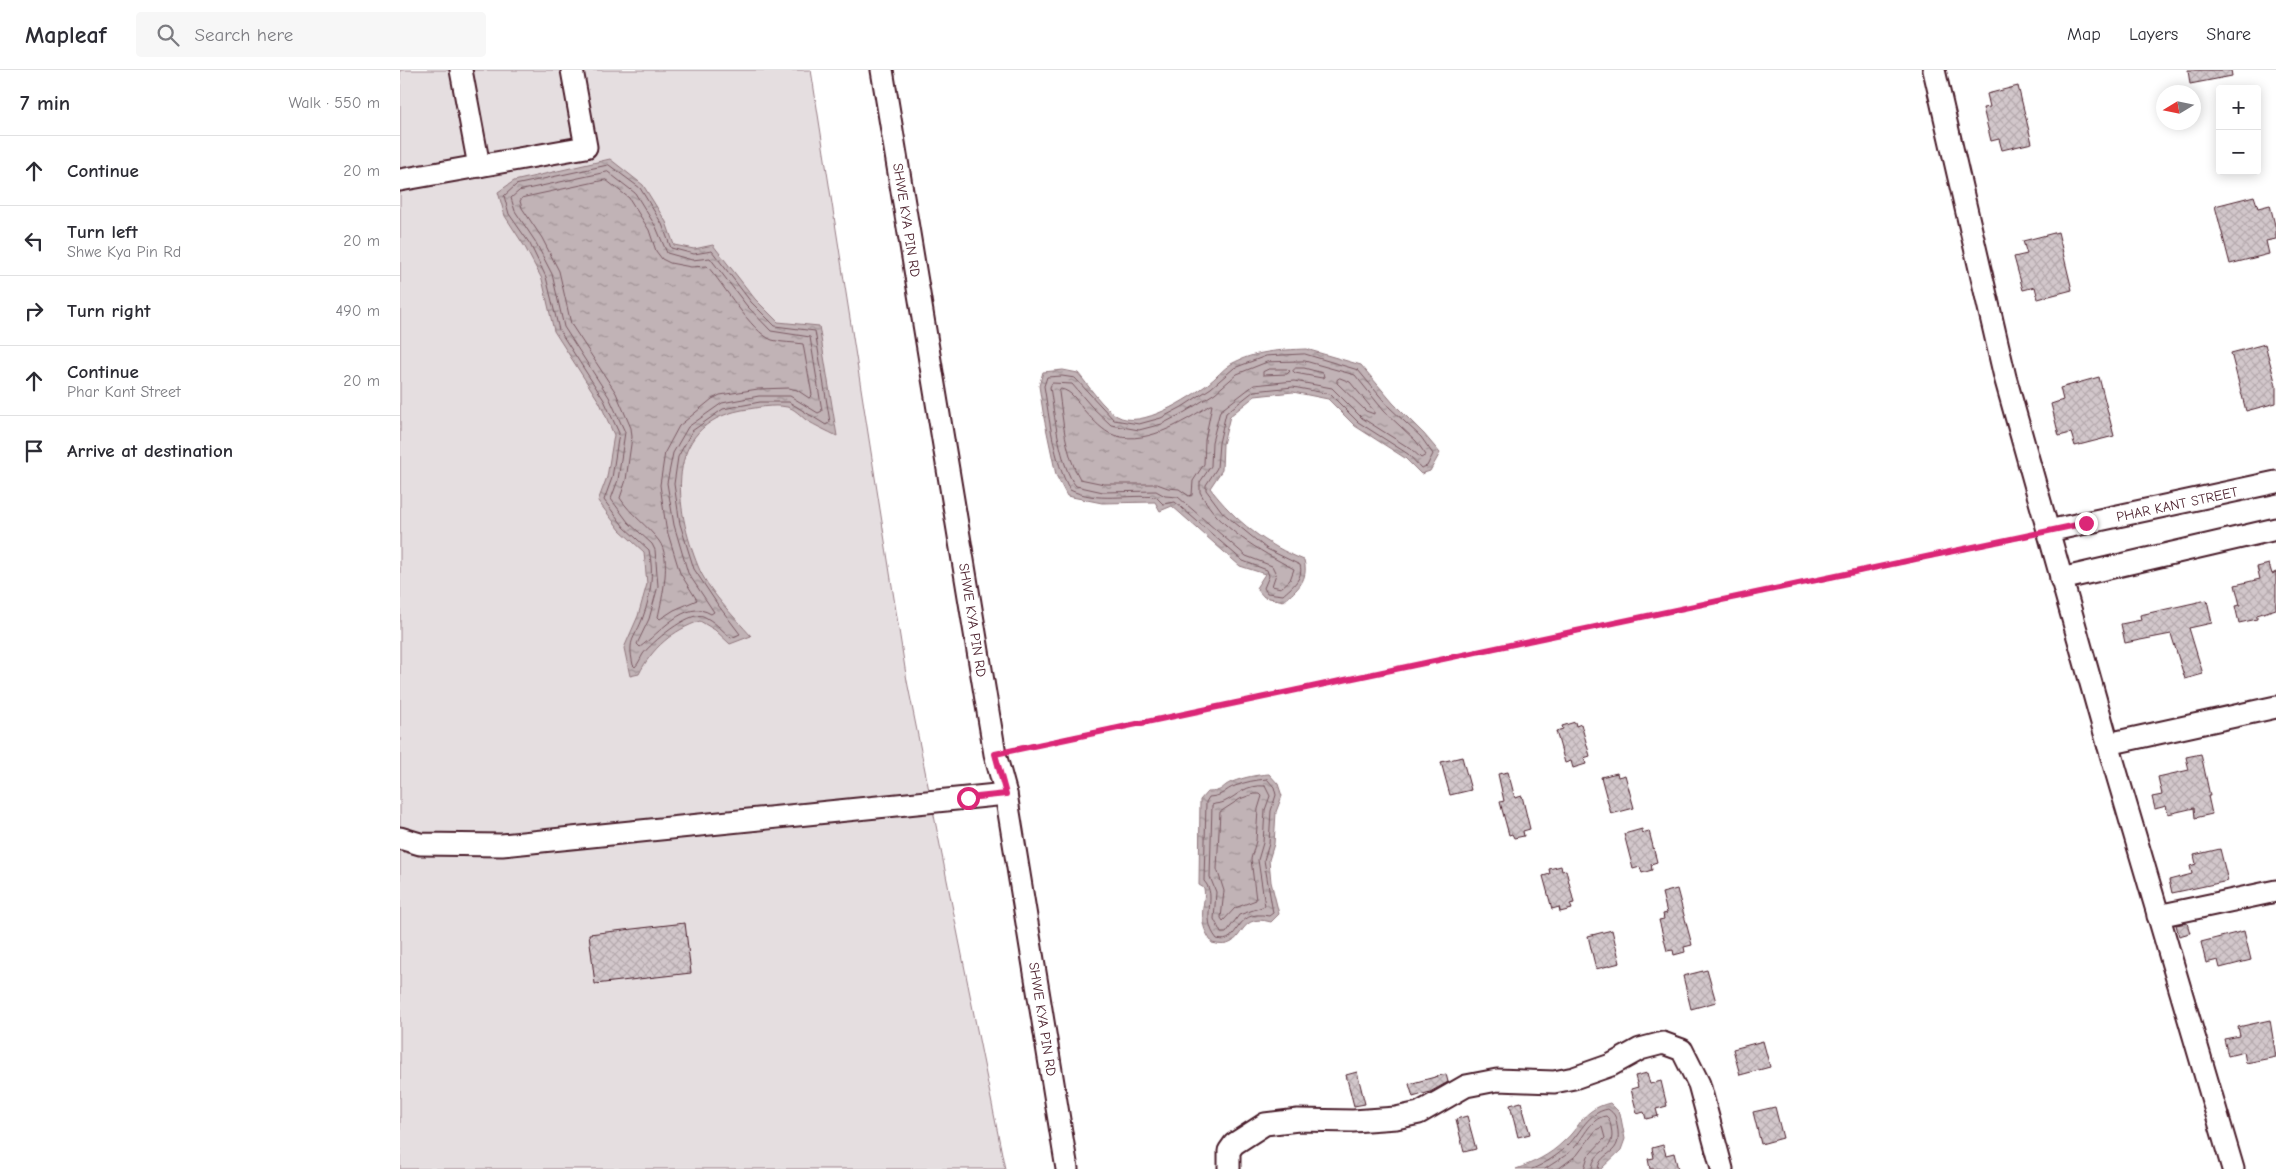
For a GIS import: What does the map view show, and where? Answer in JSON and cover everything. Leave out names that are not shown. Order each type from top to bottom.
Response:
[{"type":"street","points":[[462,70],[479,166]]},
{"type":"street","points":[[400,180],[586,147],[572,70]]},
{"type":"street","name":"SHWE KYA PIN RD","points":[[882,70],[995,754],[1006,794],[1067,1169]]},
{"type":"street","points":[[1934,70],[2005,377],[2108,744],[2233,1169]]},
{"type":"street","name":"PHAR KANT STREET","points":[[2048,531],[2276,482]]},
{"type":"street","points":[[2061,579],[2276,529]]},
{"type":"street","points":[[2108,744],[2276,706]]},
{"type":"street","points":[[400,838],[420,844],[502,845],[1006,794]]},
{"type":"street","points":[[2158,916],[2276,891]]},
{"type":"street","points":[[1229,1169],[1228,1152],[1234,1144],[1265,1124],[1298,1120],[1353,1121],[1396,1118],[1420,1113],[1466,1086],[1497,1080],[1554,1082],[1574,1078],[1611,1065],[1640,1049],[1663,1043],[1682,1050],[1699,1084],[1722,1169]]},
{"type":"path","points":[[995,754],[2048,531]]},
{"type":"shaded area","points":[[400,70],[811,70],[907,681],[1005,1169],[400,1169]]},
{"type":"water","points":[[610,159],[643,185],[666,222],[674,245],[694,249],[713,245],[755,299],[778,322],[819,326],[837,436],[806,420],[792,409],[776,406],[742,410],[716,419],[698,433],[687,451],[681,472],[684,520],[690,544],[702,575],[751,636],[730,644],[715,630],[700,621],[681,629],[664,641],[650,656],[639,674],[630,676],[624,648],[638,616],[647,584],[644,552],[620,530],[598,501],[607,477],[614,435],[600,403],[554,331],[542,279],[525,247],[505,216],[498,192],[514,181]]},
{"type":"water","points":[[1306,349],[1361,365],[1393,403],[1440,453],[1430,471],[1421,474],[1405,458],[1355,426],[1328,399],[1293,392],[1255,396],[1230,416],[1223,444],[1222,470],[1210,488],[1230,511],[1252,531],[1277,547],[1304,560],[1304,579],[1298,588],[1284,601],[1264,597],[1256,588],[1265,574],[1240,566],[1172,506],[1160,511],[1155,502],[1102,503],[1067,496],[1056,475],[1044,418],[1039,386],[1043,372],[1063,370],[1078,373],[1101,402],[1117,416],[1127,419],[1139,419],[1151,416],[1177,404],[1208,384],[1231,364],[1249,356],[1268,352]]},
{"type":"water","points":[[1269,774],[1278,784],[1282,796],[1276,812],[1274,844],[1269,860],[1271,882],[1279,914],[1271,922],[1259,920],[1251,922],[1231,942],[1223,945],[1212,943],[1204,926],[1204,888],[1199,885],[1200,800],[1207,792],[1219,790],[1232,782],[1250,776]]},
{"type":"water","points":[[1610,1103],[1620,1113],[1625,1139],[1621,1150],[1601,1169],[1516,1169],[1553,1151],[1569,1136],[1587,1114],[1600,1106]]},
{"type":"building","points":[[2188,70],[2231,70],[2232,76],[2190,84]]},
{"type":"building","points":[[2018,86],[2032,143],[2002,150],[1999,139],[1991,141],[1983,108],[1990,107],[1987,94]]},
{"type":"building","points":[[2254,196],[2258,208],[2270,205],[2276,229],[2276,239],[2266,241],[2269,254],[2230,264],[2215,206]]},
{"type":"building","points":[[2058,232],[2072,290],[2038,299],[2035,287],[2023,290],[2014,257],[2027,254],[2023,241]]},
{"type":"building","points":[[2265,344],[2276,385],[2276,403],[2246,411],[2231,353]]},
{"type":"building","points":[[2099,377],[2114,436],[2075,446],[2071,433],[2059,436],[2051,404],[2063,400],[2060,388]]},
{"type":"building","points":[[2269,564],[2272,574],[2276,572],[2276,609],[2257,615],[2257,619],[2239,623],[2235,606],[2240,605],[2235,585],[2260,579],[2257,567]]},
{"type":"building","points":[[2207,600],[2212,623],[2189,628],[2203,674],[2185,679],[2171,634],[2125,643],[2121,624],[2141,620],[2140,615]]},
{"type":"building","points":[[1575,722],[1576,726],[1581,724],[1590,756],[1584,758],[1586,764],[1573,768],[1571,761],[1565,763],[1556,731],[1563,729],[1562,726]]},
{"type":"building","points":[[2201,754],[2212,814],[2195,818],[2194,808],[2168,814],[2166,806],[2155,809],[2152,797],[2162,795],[2158,777],[2189,770],[2186,757]]},
{"type":"building","points":[[1462,757],[1471,790],[1450,795],[1441,762]]},
{"type":"building","points":[[1508,772],[1515,798],[1522,796],[1530,829],[1523,831],[1524,836],[1514,838],[1512,834],[1509,835],[1500,802],[1504,801],[1498,774]]},
{"type":"building","points":[[1617,773],[1618,777],[1625,775],[1634,808],[1611,814],[1601,777]]},
{"type":"building","points":[[1642,829],[1642,833],[1649,831],[1657,862],[1651,864],[1652,870],[1642,873],[1640,867],[1633,869],[1624,834]]},
{"type":"building","points":[[2220,849],[2228,881],[2172,893],[2169,880],[2192,874],[2190,866],[2196,864],[2194,855]]},
{"type":"building","points":[[1561,866],[1562,871],[1566,870],[1574,903],[1570,904],[1572,909],[1560,912],[1559,907],[1552,909],[1543,876],[1550,874],[1549,869]]},
{"type":"building","points":[[1677,889],[1692,945],[1684,947],[1685,952],[1674,955],[1673,950],[1667,951],[1659,920],[1664,919],[1663,914],[1667,913],[1662,893]]},
{"type":"building","points":[[685,923],[691,973],[595,984],[589,934]]},
{"type":"building","points":[[2187,923],[2190,933],[2179,936],[2176,925]]},
{"type":"building","points":[[1612,930],[1620,963],[1596,969],[1588,936]]},
{"type":"building","points":[[2244,931],[2251,960],[2220,968],[2218,960],[2206,963],[2201,942]]},
{"type":"building","points":[[1707,970],[1716,1002],[1691,1009],[1683,976]]},
{"type":"building","points":[[2270,1020],[2276,1057],[2246,1063],[2244,1052],[2228,1056],[2224,1039],[2240,1036],[2238,1027]]},
{"type":"building","points":[[1763,1041],[1770,1067],[1740,1075],[1733,1049]]},
{"type":"building","points":[[1357,1072],[1365,1104],[1354,1106],[1346,1075]]},
{"type":"building","points":[[1647,1073],[1650,1084],[1661,1081],[1667,1106],[1656,1109],[1658,1116],[1646,1119],[1644,1112],[1637,1114],[1631,1089],[1638,1087],[1635,1076]]},
{"type":"building","points":[[1446,1074],[1448,1082],[1430,1092],[1413,1097],[1409,1084]]},
{"type":"building","points":[[1521,1102],[1530,1134],[1518,1137],[1510,1105]]},
{"type":"building","points":[[1775,1107],[1783,1138],[1761,1144],[1753,1112]]},
{"type":"building","points":[[1467,1116],[1476,1149],[1464,1152],[1456,1119]]},
{"type":"building","points":[[1663,1145],[1666,1155],[1674,1153],[1678,1169],[1650,1169],[1648,1159],[1654,1158],[1652,1148]]},
{"type":"route","points":[[968,798],[1006,794],[995,754],[2086,523]]}]
